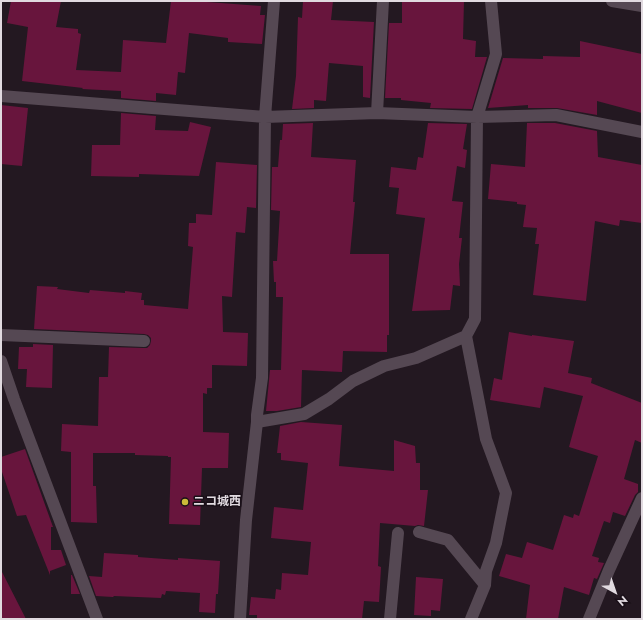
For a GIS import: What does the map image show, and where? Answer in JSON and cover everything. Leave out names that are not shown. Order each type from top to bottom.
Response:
[{"type":"street","points":[[240,619],[246,520],[262,378],[265,117],[274,1]]},
{"type":"street","points":[[377,113],[383,1]]},
{"type":"street","points":[[257,422],[304,414],[329,399],[353,381],[384,366],[416,358],[466,336],[475,319],[477,117],[496,54],[491,1]]},
{"type":"street","points":[[612,1],[642,6]]},
{"type":"street","points":[[1,96],[265,117],[377,113],[477,117],[556,115],[642,132]]},
{"type":"street","points":[[1,335],[144,341]]},
{"type":"street","points":[[466,336],[486,439],[506,493],[496,543],[486,571],[485,585],[471,619]]},
{"type":"street","points":[[1,361],[97,619]]},
{"type":"street","points":[[1,400],[14,399]]},
{"type":"street","points":[[589,619],[609,570],[642,498]]},
{"type":"street","points":[[419,532],[448,540],[485,585]]},
{"type":"street","points":[[390,619],[398,533]]},
{"type":"building","points":[[11,1],[61,1],[56,27],[78,29],[78,33],[81,34],[76,70],[121,72],[123,40],[166,43],[171,1],[208,1],[207,2],[261,6],[260,15],[265,15],[262,44],[228,42],[228,38],[189,33],[185,73],[178,72],[176,95],[156,93],[156,101],[121,98],[121,91],[82,89],[83,88],[22,81],[28,27],[7,23]]},
{"type":"building","points":[[303,1],[333,1],[331,20],[374,22],[370,98],[363,97],[363,66],[329,63],[326,101],[314,100],[314,108],[292,109],[296,76],[298,17],[302,18]]},
{"type":"building","points":[[402,1],[464,1],[463,39],[476,41],[475,57],[487,57],[472,109],[430,108],[431,103],[401,100],[401,98],[385,98],[389,23],[402,23]]},
{"type":"building","points":[[580,41],[642,54],[642,113],[597,101],[597,115],[557,108],[528,108],[528,105],[488,108],[503,58],[543,59],[543,56],[580,57]]},
{"type":"building","points":[[1,105],[28,108],[22,166],[1,164]]},
{"type":"building","points":[[121,113],[156,116],[155,130],[188,131],[190,122],[211,127],[199,176],[139,174],[139,177],[91,176],[92,145],[120,145]]},
{"type":"building","points":[[313,123],[311,157],[356,160],[353,202],[355,202],[350,254],[389,254],[389,335],[387,335],[387,352],[343,351],[342,372],[302,370],[301,407],[277,411],[266,411],[270,370],[281,370],[283,297],[276,297],[276,282],[274,282],[273,261],[277,261],[280,211],[271,210],[272,167],[278,167],[283,124]]},
{"type":"building","points":[[428,123],[467,124],[463,149],[467,150],[465,168],[457,166],[452,201],[463,202],[459,238],[462,238],[459,264],[460,286],[453,285],[450,310],[412,311],[425,218],[396,214],[399,188],[389,187],[391,167],[416,170],[418,157],[423,158]]},
{"type":"building","points":[[527,123],[555,123],[597,131],[598,157],[642,165],[642,223],[620,220],[619,226],[595,221],[586,301],[533,295],[539,244],[535,244],[537,228],[523,227],[526,205],[517,204],[517,202],[488,199],[491,164],[525,167]]},
{"type":"building","points":[[216,162],[257,165],[256,208],[247,207],[245,233],[236,232],[232,297],[222,296],[223,332],[248,333],[247,366],[212,365],[212,388],[207,388],[207,394],[203,393],[203,432],[229,433],[228,468],[202,468],[200,525],[169,524],[171,457],[135,455],[135,453],[93,453],[93,486],[96,486],[97,523],[71,522],[71,452],[61,451],[62,424],[98,426],[99,377],[108,377],[109,347],[147,348],[150,345],[151,338],[144,334],[34,329],[37,286],[58,287],[57,289],[89,293],[90,290],[142,293],[141,300],[144,300],[144,305],[188,309],[193,247],[188,246],[189,223],[196,223],[196,214],[212,215]]},
{"type":"building","points":[[509,332],[574,341],[568,373],[592,378],[591,383],[642,403],[642,443],[635,440],[624,479],[638,484],[638,492],[635,495],[625,516],[613,512],[610,523],[604,521],[592,556],[599,558],[598,562],[604,563],[597,579],[594,578],[589,595],[564,587],[558,619],[526,619],[530,585],[499,576],[506,554],[522,558],[527,542],[553,550],[564,515],[573,518],[574,514],[579,516],[598,456],[569,447],[583,396],[544,387],[540,408],[490,400],[494,378],[502,380]]},
{"type":"building","points":[[33,344],[53,345],[52,388],[26,387],[27,369],[18,369],[19,347],[33,347]]},
{"type":"building","points":[[301,422],[342,425],[339,466],[394,471],[394,440],[415,446],[416,463],[420,463],[420,490],[428,490],[424,526],[380,523],[378,566],[381,567],[379,602],[364,601],[362,619],[257,619],[257,615],[249,615],[251,597],[275,599],[276,589],[281,590],[282,573],[308,575],[311,542],[271,538],[274,507],[303,510],[308,463],[281,460],[281,453],[277,453],[280,426]]},
{"type":"building","points":[[25,449],[53,527],[51,527],[51,550],[61,550],[66,565],[50,571],[50,575],[26,515],[17,516],[1,469],[1,457]]},
{"type":"building","points":[[104,553],[138,555],[138,557],[178,560],[178,558],[220,561],[215,613],[199,612],[200,593],[166,591],[165,595],[162,594],[161,598],[96,596],[89,576],[102,577]]},
{"type":"building","points":[[1,570],[26,619],[1,619]]},
{"type":"building","points":[[72,575],[80,594],[71,594]]},
{"type":"building","points":[[416,577],[443,579],[440,611],[431,610],[431,616],[414,615]]},
{"type":"place","name":"ニコ城西","points":[[185,502]]}]
